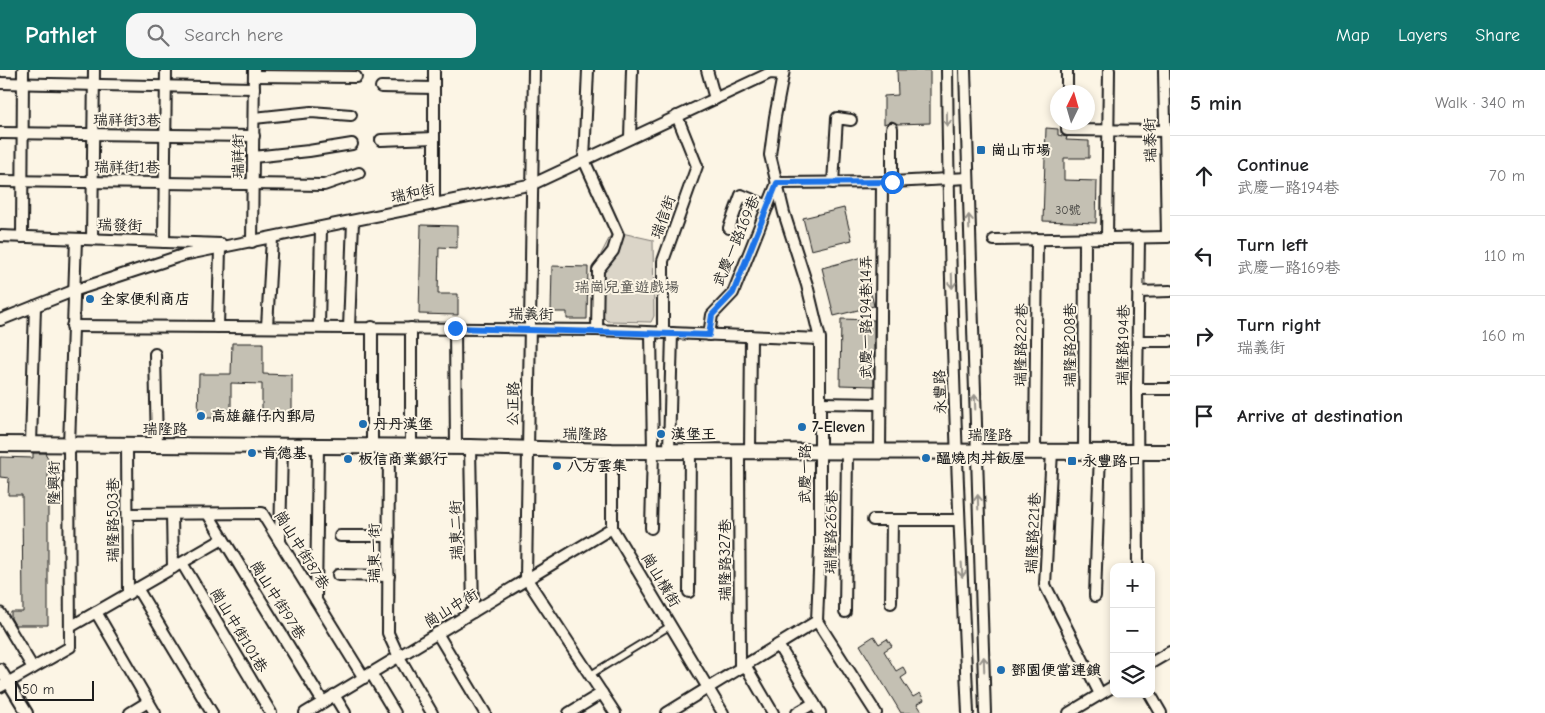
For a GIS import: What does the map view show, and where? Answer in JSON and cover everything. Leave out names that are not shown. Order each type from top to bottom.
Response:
[{"type":"street","points":[[22,237],[23,70]]},
{"type":"street","points":[[92,239],[94,70]]},
{"type":"street","points":[[164,242],[166,70]]},
{"type":"street","points":[[434,70],[434,204]]},
{"type":"street","name":"公正路","points":[[526,578],[534,70]]},
{"type":"street","points":[[588,70],[584,160],[618,235],[613,252],[598,270],[597,330]]},
{"type":"street","points":[[630,138],[632,70]]},
{"type":"street","points":[[707,70],[715,99]]},
{"type":"street","name":"永豐路","points":[[947,70],[948,179],[959,520],[968,713]]},
{"type":"street","points":[[965,70],[985,713]]},
{"type":"street","points":[[1067,70],[1067,85]]},
{"type":"street","points":[[1107,238],[1109,70]]},
{"type":"street","name":"瑞泰街","points":[[1164,70],[1168,131],[1168,237]]},
{"type":"street","name":"瑞和街","points":[[0,320],[74,291],[183,255],[533,184],[770,73],[784,72]]},
{"type":"street","name":"武慶一路","points":[[784,72],[770,155],[784,213],[807,285],[820,339],[820,547],[817,621]]},
{"type":"street","points":[[254,73],[356,78]]},
{"type":"street","name":"瑞祥街","points":[[252,242],[254,73]]},
{"type":"street","points":[[0,83],[254,88]]},
{"type":"street","points":[[381,88],[434,88]]},
{"type":"street","points":[[254,118],[311,112],[351,115]]},
{"type":"street","name":"瑞信街","points":[[669,451],[667,333],[663,261],[697,166],[677,116]]},
{"type":"street","points":[[833,182],[837,118],[852,120]]},
{"type":"street","name":"武慶一路194巷14弄","points":[[880,452],[887,182],[892,128]]},
{"type":"street","points":[[1067,130],[1168,131]]},
{"type":"street","name":"瑞祥街3巷","points":[[0,133],[254,136]]},
{"type":"street","points":[[381,140],[434,138]]},
{"type":"street","points":[[253,157],[309,152],[352,144]]},
{"type":"street","name":"瑞祥街1巷","points":[[0,181],[324,185],[359,173]]},
{"type":"street","points":[[777,183],[887,182],[968,178]]},
{"type":"street","name":"武慶一路169巷","points":[[709,335],[712,315],[733,293],[777,183]]},
{"type":"street","points":[[729,228],[741,195],[768,206]]},
{"type":"street","points":[[349,328],[353,220]]},
{"type":"street","points":[[319,327],[321,228]]},
{"type":"street","name":"瑞發街","points":[[0,236],[240,244]]},
{"type":"street","name":"瑞隆路194巷","points":[[1138,563],[1137,389],[1139,237]]},
{"type":"street","points":[[994,240],[1168,237]]},
{"type":"street","points":[[267,327],[272,238]]},
{"type":"street","name":"瑞隆路208巷","points":[[1084,452],[1085,238]]},
{"type":"street","name":"隆興街","points":[[4,684],[70,647],[69,445],[76,239]]},
{"type":"street","name":"瑞隆路222巷","points":[[1035,451],[1037,239]]},
{"type":"street","points":[[218,326],[220,248]]},
{"type":"street","points":[[1138,292],[1170,291]]},
{"type":"street","points":[[31,444],[35,306]]},
{"type":"street","name":"瑞義街","points":[[72,326],[597,330],[820,339]]},
{"type":"street","points":[[372,328],[372,446]]},
{"type":"street","points":[[411,328],[411,447]]},
{"type":"street","name":"瑞東二街","points":[[455,328],[473,612]]},
{"type":"street","points":[[651,333],[651,528]]},
{"type":"street","name":"瑞隆路327巷","points":[[743,667],[745,451],[751,336]]},
{"type":"street","points":[[1138,341],[1170,341]]},
{"type":"street","points":[[155,354],[157,446]]},
{"type":"street","points":[[1137,389],[1170,389]]},
{"type":"street","points":[[820,402],[880,404]]},
{"type":"street","name":"瑞隆路","points":[[0,444],[389,446],[612,451],[1170,452]]},
{"type":"street","name":"瑞隆路503巷","points":[[127,446],[128,514],[133,591]]},
{"type":"street","points":[[280,543],[282,446]]},
{"type":"street","points":[[316,601],[318,446]]},
{"type":"street","name":"瑞東一街","points":[[389,446],[388,633],[399,657],[432,713]]},
{"type":"street","points":[[612,451],[612,528]]},
{"type":"street","points":[[689,592],[690,451]]},
{"type":"street","name":"瑞隆路221巷","points":[[1052,451],[1045,585],[1100,694]]},
{"type":"street","name":"瑞隆路265巷","points":[[845,612],[847,452]]},
{"type":"street","points":[[1095,596],[1100,452]]},
{"type":"street","name":"崗山中街87巷","points":[[128,514],[262,513],[316,601],[395,713]]},
{"type":"street","points":[[172,514],[177,566]]},
{"type":"street","name":"崗山中街97巷","points":[[208,514],[324,702]]},
{"type":"street","points":[[873,520],[959,520]]},
{"type":"street","points":[[891,603],[892,520]]},
{"type":"street","name":"崗山中街","points":[[305,713],[526,578],[612,528]]},
{"type":"street","name":"崗山橫街","points":[[612,528],[723,713]]},
{"type":"street","points":[[340,536],[389,536]]},
{"type":"street","points":[[70,627],[223,539]]},
{"type":"street","name":"崗山中街101巷","points":[[177,566],[271,713]]},
{"type":"street","points":[[338,575],[389,576]]},
{"type":"street","points":[[526,578],[615,713]]},
{"type":"street","points":[[133,591],[212,713]]},
{"type":"street","points":[[96,612],[154,713]]},
{"type":"street","points":[[0,613],[33,668]]},
{"type":"street","points":[[667,713],[817,621],[876,713]]},
{"type":"street","points":[[437,634],[485,713]]},
{"type":"street","points":[[778,645],[820,713]]},
{"type":"street","points":[[1155,661],[1170,652]]},
{"type":"street","points":[[743,667],[773,713]]},
{"type":"street","points":[[0,669],[4,684],[27,713]]},
{"type":"street","points":[[1069,713],[1110,688]]},
{"type":"street","points":[[569,713],[602,693]]},
{"type":"street","points":[[334,696],[345,713]]},
{"type":"street","points":[[1153,698],[1162,713]]},
{"type":"street","points":[[130,713],[148,702]]},
{"type":"street","points":[[796,713],[814,703]]},
{"type":"lane","points":[[590,675],[670,625]]},
{"type":"green space","name":"瑞崗兒童遊戲場","points":[[613,231],[653,240],[654,316],[651,322],[607,321],[602,316],[599,258]]},
{"type":"building","points":[[897,70],[930,70],[930,123],[897,124],[892,121],[884,124],[884,96],[898,95]]},
{"type":"building","points":[[1046,128],[1058,130],[1058,135],[1067,137],[1066,140],[1089,141],[1089,158],[1064,158],[1064,180],[1097,181],[1096,223],[1043,221]]},
{"type":"building","points":[[844,208],[852,240],[811,250],[803,218]]},
{"type":"building","points":[[421,225],[457,226],[457,248],[439,247],[438,294],[458,294],[458,315],[419,314]]},
{"type":"building","points":[[863,257],[874,306],[834,316],[822,268]]},
{"type":"building","points":[[552,266],[588,267],[587,319],[567,319],[567,312],[551,312]]},
{"type":"building","points":[[841,319],[874,320],[874,386],[840,385]]},
{"type":"building","points":[[232,343],[263,343],[263,374],[292,375],[292,419],[262,419],[262,384],[231,383],[231,418],[198,418],[199,374],[231,374]]},
{"type":"building","points":[[33,453],[45,453],[48,458],[48,625],[15,625],[11,618],[11,612],[23,612],[22,495],[8,495],[9,478],[0,477],[0,457],[33,458]]},
{"type":"building","points":[[874,636],[879,644],[887,639],[892,646],[884,651],[896,671],[903,667],[907,674],[901,678],[913,697],[920,693],[924,700],[917,704],[923,713],[901,713],[860,645]]},
{"type":"place","name":"崗山市場","points":[[981,150]]},
{"type":"place","name":"全家便利商店","points":[[90,299]]},
{"type":"place","name":"高雄籬仔內郵局","points":[[201,416]]},
{"type":"place","name":"丹丹漢堡","points":[[363,424]]},
{"type":"place","name":"7-Eleven","points":[[802,427]]},
{"type":"place","name":"漢堡王","points":[[661,434]]},
{"type":"place","name":"肯德基","points":[[252,453]]},
{"type":"place","name":"醞燒肉丼飯屋","points":[[926,458]]},
{"type":"place","name":"板信商業銀行","points":[[348,459]]},
{"type":"place","name":"永豐路口","points":[[1072,461]]},
{"type":"place","name":"八方雲集","points":[[557,466]]},
{"type":"place","name":"鄧園便當連鎖","points":[[1001,670]]},
{"type":"route","points":[[455,328],[597,330],[709,335],[712,315],[733,293],[777,183],[892,182]]}]
